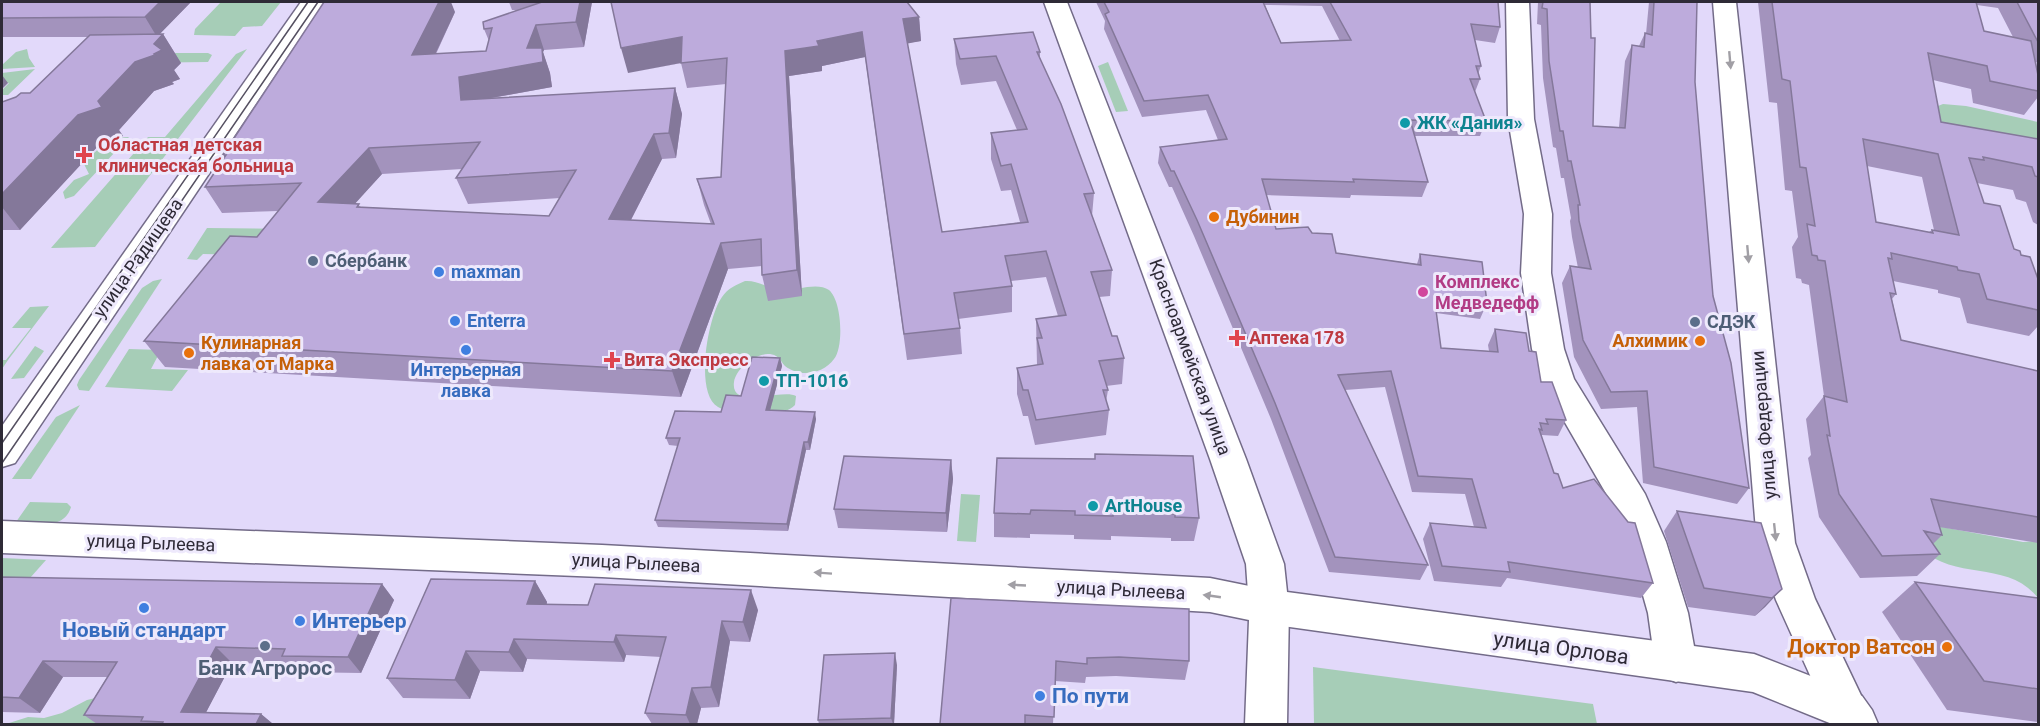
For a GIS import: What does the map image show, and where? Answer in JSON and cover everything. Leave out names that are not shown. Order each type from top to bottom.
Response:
[{"type":"street","name":"улица Радищева","points":[[2,453],[312,2]]},
{"type":"street","name":"Красноармейская улица","points":[[1055,2],[1228,459],[1265,564],[1269,608],[1266,724]]},
{"type":"street","points":[[1517,2],[1521,119],[1538,214],[1536,273],[1548,349],[1558,381],[1636,515],[1647,542],[1668,613],[1676,663]]},
{"type":"street","name":"улица Федерации","points":[[1724,2],[1776,543],[1796,600],[1852,717]]},
{"type":"street","name":"улица Рылеева","points":[[2,537],[602,561],[1210,595],[1269,608]]},
{"type":"street","name":"улица Орлова","points":[[1269,608],[1754,673],[1852,717]]},
{"type":"green space","points":[[221,2],[281,2],[262,26],[243,27],[235,36],[194,35],[195,29]]},
{"type":"green space","points":[[27,49],[29,58],[35,67],[2,69],[2,65],[16,52]]},
{"type":"green space","points":[[247,49],[95,247],[51,248],[148,137],[165,137],[236,54]]},
{"type":"green space","points":[[163,53],[208,53],[212,55],[208,62],[130,63]]},
{"type":"green space","points":[[1108,62],[1128,111],[1116,112],[1098,66]]},
{"type":"green space","points":[[35,69],[8,95],[2,95],[2,90],[9,83],[2,83],[2,73]]},
{"type":"green space","points":[[1943,104],[1966,106],[2038,122],[2038,165],[1918,132],[1938,106]]},
{"type":"green space","points":[[129,137],[74,196],[65,199],[63,192],[74,180],[89,174],[84,164],[103,145]]},
{"type":"green space","points":[[207,228],[294,229],[249,255],[203,254],[197,260],[187,259]]},
{"type":"green space","points":[[162,279],[89,391],[79,390],[77,385],[79,380],[142,288],[153,281]]},
{"type":"green space","points":[[745,281],[779,290],[813,286],[824,288],[829,290],[837,304],[840,324],[839,345],[834,359],[824,368],[811,373],[797,372],[770,354],[750,360],[736,376],[735,391],[740,395],[759,397],[789,394],[796,396],[795,405],[783,412],[722,409],[711,399],[707,387],[706,354],[712,320],[727,291]]},
{"type":"green space","points":[[49,306],[2,369],[2,360],[6,360],[31,328],[12,328],[30,307]]},
{"type":"green space","points":[[35,346],[44,351],[24,378],[11,379]]},
{"type":"green space","points":[[129,349],[161,350],[151,369],[188,370],[172,391],[105,387]]},
{"type":"green space","points":[[80,405],[31,479],[12,479],[56,417]]},
{"type":"green space","points":[[961,494],[980,495],[976,542],[957,541]]},
{"type":"green space","points":[[30,502],[67,503],[71,507],[67,515],[56,523],[16,522]]},
{"type":"green space","points":[[1926,524],[2023,542],[2038,541],[2038,598],[2026,586],[2012,579],[1950,565],[1935,559],[1922,549]]},
{"type":"green space","points":[[2,558],[46,560],[30,578],[2,577]]},
{"type":"green space","points":[[1313,667],[1593,704],[1597,724],[1314,724]]},
{"type":"green space","points":[[108,695],[159,724],[6,724],[28,717],[44,718],[62,713],[87,700]]},
{"type":"building","points":[[2,2],[160,2],[145,17],[2,18]]},
{"type":"building","points":[[324,2],[439,2],[412,55],[486,51],[492,28],[484,29],[483,22],[542,2],[580,2],[576,22],[536,25],[527,48],[542,48],[543,62],[459,77],[461,100],[675,88],[669,133],[654,134],[609,219],[714,224],[697,179],[721,177],[727,58],[681,63],[682,37],[621,48],[611,2],[907,2],[919,17],[903,19],[942,232],[1028,222],[1011,164],[1001,166],[991,133],[1027,129],[996,56],[960,59],[954,39],[1033,32],[1040,52],[1037,52],[1061,104],[1094,193],[1084,194],[1112,270],[1091,272],[1112,336],[1117,336],[1124,358],[1099,361],[1108,390],[1103,390],[1109,410],[1036,420],[1028,390],[1023,390],[1017,368],[1043,364],[1037,338],[1042,338],[1036,319],[1066,315],[1046,251],[1005,256],[1012,286],[954,293],[960,328],[904,334],[862,32],[817,41],[819,46],[785,51],[797,270],[762,275],[761,239],[721,243],[672,371],[144,341],[230,236],[257,237],[301,183],[205,187],[226,155],[223,155]],"holes":[[[480,142],[456,178],[576,170],[549,216],[357,207],[359,204],[318,202],[369,148]]]},
{"type":"building","points":[[1104,2],[1263,2],[1281,43],[1351,40],[1330,2],[1498,2],[1500,27],[1471,24],[1481,66],[1476,66],[1480,79],[1470,79],[1486,121],[1410,120],[1428,182],[1262,179],[1276,229],[1308,227],[1312,233],[1332,234],[1336,253],[1421,265],[1420,254],[1482,262],[1487,303],[1434,295],[1441,348],[1498,352],[1495,329],[1526,333],[1529,351],[1536,352],[1541,382],[1552,382],[1566,420],[1546,419],[1548,424],[1540,423],[1542,430],[1539,429],[1554,473],[1558,474],[1563,488],[1594,479],[1628,522],[1635,523],[1653,583],[1508,562],[1510,572],[1442,566],[1430,523],[1486,528],[1472,479],[1418,476],[1391,371],[1338,375],[1428,565],[1335,557],[1275,403],[1197,220],[1160,147],[1227,139],[1208,95],[1144,101],[1105,14],[1109,12]]},
{"type":"building","points":[[1543,2],[1590,2],[1591,38],[1595,38],[1593,126],[1625,128],[1632,45],[1644,47],[1645,33],[1652,35],[1654,2],[1697,2],[1695,82],[1713,296],[1731,363],[1749,488],[1654,467],[1647,391],[1611,392],[1583,340],[1570,266],[1591,269],[1579,221],[1578,205],[1580,205],[1571,161],[1568,161],[1563,131],[1560,131],[1549,61],[1547,9],[1542,8]]},
{"type":"building","points":[[1772,2],[1976,2],[1984,31],[2031,41],[2038,75],[2038,91],[1990,81],[1987,66],[1928,53],[1941,122],[2038,139],[2038,177],[2035,176],[2032,167],[1983,157],[1984,160],[1969,158],[1984,203],[2000,206],[2014,249],[2020,251],[2021,255],[2030,257],[2038,279],[2038,310],[1987,299],[1979,274],[1891,253],[1892,259],[1888,258],[1896,294],[1890,293],[1901,340],[2038,371],[2038,517],[1931,499],[1942,535],[1924,531],[1940,554],[1882,556],[1839,494],[1827,435],[1830,436],[1824,396],[1847,402],[1825,261],[1818,260],[1817,256],[1812,255],[1807,224],[1815,226],[1806,168],[1800,167],[1790,81],[1782,79]],"holes":[[[1863,139],[1938,154],[1959,235],[1932,230],[1933,233],[1876,222]]]},
{"type":"building","points":[[2017,2],[2038,2],[2038,42]]},
{"type":"building","points":[[163,34],[154,44],[162,50],[135,62],[98,101],[102,107],[78,115],[2,194],[2,102],[21,93],[30,93],[90,35]]},
{"type":"building","points":[[752,357],[780,358],[766,410],[815,412],[808,442],[804,442],[787,524],[655,520],[680,438],[666,438],[675,411],[721,412],[726,395],[741,396]]},
{"type":"building","points":[[1095,454],[1193,456],[1199,518],[1175,517],[1175,514],[1113,512],[1113,516],[1075,515],[1075,511],[1031,510],[1030,514],[994,513],[997,458],[1095,459]]},
{"type":"building","points":[[844,456],[951,460],[946,513],[834,509]]},
{"type":"building","points":[[1677,511],[1761,523],[1782,589],[1772,598],[1704,588]]},
{"type":"building","points":[[2,577],[382,584],[348,657],[282,656],[285,649],[216,647],[181,712],[261,714],[256,724],[162,724],[163,722],[141,721],[143,717],[84,715],[117,662],[43,661],[19,698],[2,697]]},
{"type":"building","points":[[431,579],[535,581],[527,604],[588,605],[595,584],[751,590],[743,622],[722,621],[711,687],[692,688],[686,715],[645,713],[666,637],[616,635],[614,642],[514,639],[509,652],[466,651],[455,680],[387,678]]},
{"type":"building","points":[[1915,582],[2038,598],[2038,689],[1984,681]]},
{"type":"building","points":[[951,598],[1189,609],[1189,661],[1119,657],[1087,658],[1087,664],[1056,661],[1054,717],[1025,715],[1025,724],[940,724]]},
{"type":"building","points":[[895,653],[891,718],[818,720],[824,655]]},
{"type":"tram line","points":[[2,443],[308,2]]},
{"type":"tram line","points":[[2,463],[318,2]]},
{"type":"place","name":"ЖК «Дания»","points":[[1405,123]]},
{"type":"place","name":"Областная детская клиническая больница","points":[[84,155]]},
{"type":"place","name":"Дубинин","points":[[1214,217]]},
{"type":"place","name":"Сбербанк","points":[[313,261]]},
{"type":"place","name":"maxman","points":[[439,272]]},
{"type":"place","name":"Комплекс Медведефф","points":[[1423,292]]},
{"type":"place","name":"Enterra","points":[[455,321]]},
{"type":"place","name":"СДЭК","points":[[1695,322]]},
{"type":"place","name":"Аптека 178","points":[[1237,338]]},
{"type":"place","name":"Алхимик","points":[[1700,341]]},
{"type":"place","name":"Интерьерная лавка","points":[[466,350]]},
{"type":"place","name":"Кулинарная лавка от Марка","points":[[189,353]]},
{"type":"place","name":"Вита Экспресс","points":[[612,360]]},
{"type":"place","name":"ТП-1016","points":[[764,381]]},
{"type":"place","name":"ArtHouse","points":[[1093,506]]},
{"type":"place","name":"Новый стандарт","points":[[144,608]]},
{"type":"place","name":"Интерьер","points":[[300,621]]},
{"type":"place","name":"Банк Агророс","points":[[265,646]]},
{"type":"place","name":"Доктор Ватсон","points":[[1947,647]]},
{"type":"place","name":"По пути","points":[[1040,696]]}]
